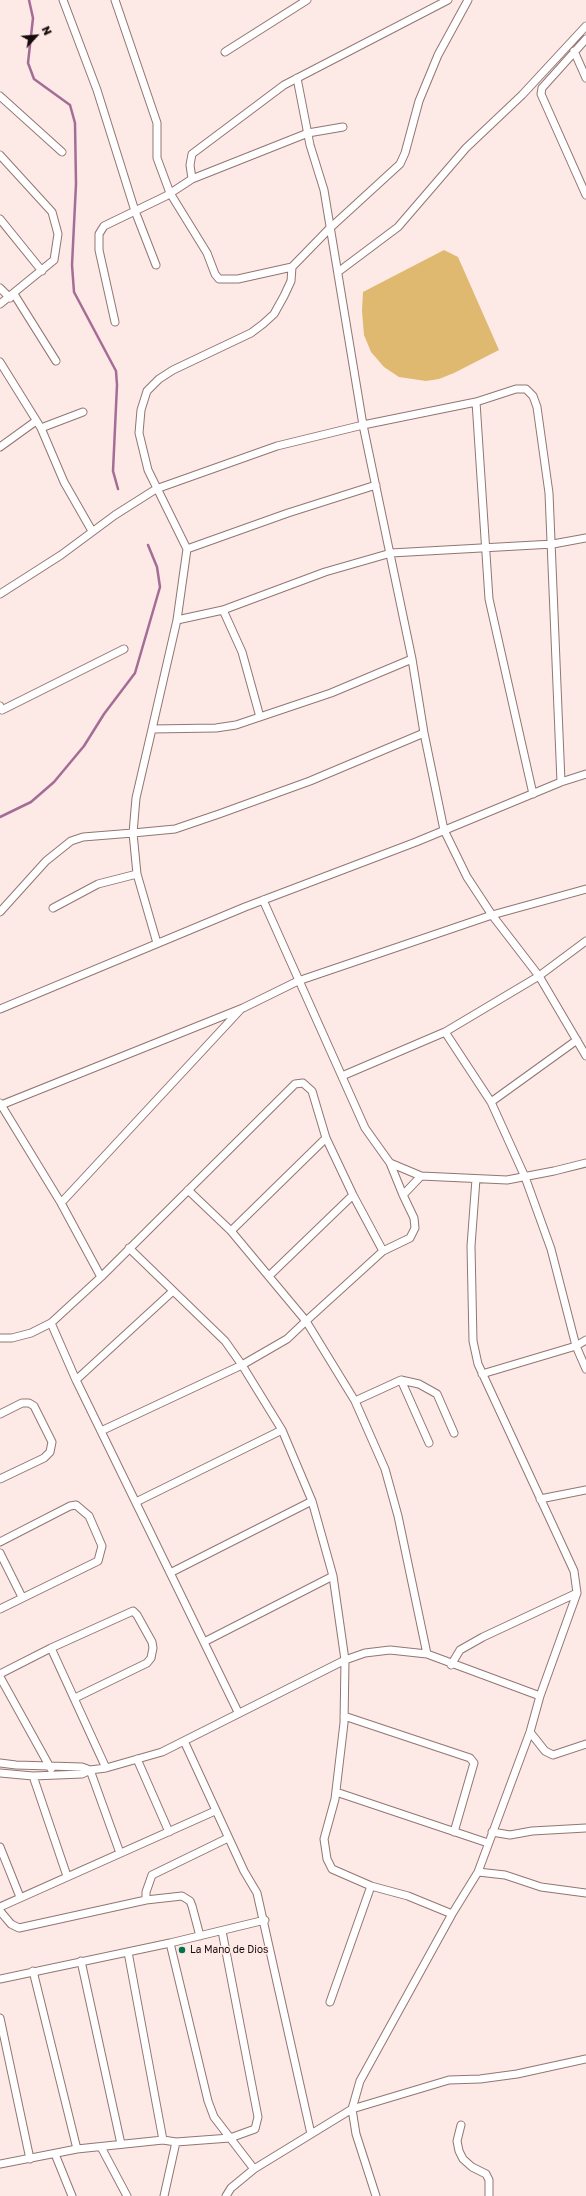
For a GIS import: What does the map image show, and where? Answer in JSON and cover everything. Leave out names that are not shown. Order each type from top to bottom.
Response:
[{"type":"street","points":[[63,0],[97,90],[135,211],[156,265]]},
{"type":"street","points":[[115,0],[157,123],[157,158],[170,193],[200,239],[207,253],[211,268],[219,279],[238,279],[292,267],[329,228],[400,164],[405,153],[419,101],[438,55],[468,0]]},
{"type":"street","points":[[225,52],[307,0]]},
{"type":"street","points":[[192,180],[190,165],[192,154],[284,85],[448,0]]},
{"type":"street","points":[[338,272],[398,227],[466,148],[522,95],[586,26]]},
{"type":"street","points":[[586,39],[542,88],[541,94],[586,195]]},
{"type":"street","points":[[574,51],[586,78]]},
{"type":"street","points":[[297,78],[308,133],[324,190],[329,228],[338,272],[363,425],[391,553],[412,659],[424,733],[444,830],[467,877],[492,915],[539,976],[586,1056]]},
{"type":"street","points":[[0,96],[62,152]]},
{"type":"street","points":[[115,322],[99,250],[99,234],[104,226],[170,193],[192,180],[308,133],[343,127]]},
{"type":"street","points":[[0,156],[52,212],[57,225],[58,234],[54,260],[12,296],[0,304]]},
{"type":"street","points":[[0,219],[42,271]]},
{"type":"street","points":[[157,942],[137,874],[133,833],[136,798],[177,620],[187,549],[156,489],[148,470],[139,433],[141,410],[147,391],[159,379],[251,332],[274,314],[291,281],[292,267]]},
{"type":"street","points":[[0,288],[12,296],[56,361]]},
{"type":"street","points":[[0,362],[41,428],[64,482],[92,531]]},
{"type":"street","points":[[0,594],[61,555],[92,531],[156,489],[277,446],[363,425],[476,402],[516,389],[526,389],[533,396],[537,407],[549,493],[553,544],[561,782]]},
{"type":"street","points":[[476,402],[489,599],[533,794]]},
{"type":"street","points":[[41,428],[83,412]]},
{"type":"street","points":[[0,447],[36,421]]},
{"type":"street","points":[[187,549],[288,513],[376,486]]},
{"type":"street","points":[[177,620],[223,610],[325,572],[391,553],[553,544],[586,538]]},
{"type":"street","points":[[223,610],[242,652],[260,717]]},
{"type":"street","points":[[1,709],[124,649]]},
{"type":"street","points":[[152,729],[216,728],[236,725],[331,693],[412,659]]},
{"type":"street","points":[[0,912],[46,861],[71,841],[83,837],[175,829],[310,781],[424,733]]},
{"type":"street","points":[[0,1009],[157,942],[444,830],[561,782],[586,774]]},
{"type":"street","points":[[53,908],[93,886],[137,874]]},
{"type":"street","points":[[101,1277],[61,1203],[0,1104],[243,1008],[298,981],[492,915],[585,890]]},
{"type":"street","points":[[101,1431],[242,1365],[287,1339],[383,1251],[410,1238],[415,1228],[414,1218],[390,1163],[365,1128],[262,900]]},
{"type":"street","points":[[342,1076],[445,1032],[539,976],[586,941]]},
{"type":"street","points":[[61,1203],[243,1008]]},
{"type":"street","points":[[445,1032],[491,1102],[524,1176],[551,1250],[576,1346],[586,1369]]},
{"type":"street","points":[[491,1102],[577,1040]]},
{"type":"street","points":[[0,1338],[12,1338],[31,1333],[51,1323],[101,1277],[128,1248],[295,1084],[303,1083],[312,1092],[326,1138],[353,1195],[383,1251]]},
{"type":"street","points":[[231,1231],[326,1138]]},
{"type":"street","points":[[390,1163],[421,1176],[507,1180],[554,1172],[586,1163]]},
{"type":"street","points":[[403,1195],[421,1176]]},
{"type":"street","points":[[376,2196],[356,2134],[352,2109],[360,2081],[452,1914],[478,1872],[530,1732],[540,1696],[577,1593],[574,1571],[478,1364],[473,1341],[471,1246],[476,1179]]},
{"type":"street","points":[[188,1190],[231,1231],[306,1321],[355,1401],[385,1469],[398,1516],[427,1654]]},
{"type":"street","points":[[269,1276],[353,1195]]},
{"type":"street","points":[[128,1248],[225,1341],[242,1365],[282,1430],[312,1501],[333,1576],[344,1660],[344,1716],[336,1792],[324,1840],[327,1859],[332,1869],[371,1886],[408,1896],[452,1914]]},
{"type":"street","points":[[76,1380],[173,1291]]},
{"type":"street","points":[[51,1323],[76,1380],[238,1712]]},
{"type":"street","points":[[482,1374],[576,1346],[586,1340]]},
{"type":"street","points":[[355,1401],[402,1380],[419,1384],[437,1394],[454,1433]]},
{"type":"street","points":[[402,1380],[430,1443]]},
{"type":"street","points":[[0,1414],[22,1403],[29,1403],[34,1406],[52,1442],[50,1452],[44,1458],[0,1479]]},
{"type":"street","points":[[136,1502],[282,1430]]},
{"type":"street","points":[[540,1499],[586,1490]]},
{"type":"street","points":[[170,1573],[312,1501]]},
{"type":"street","points":[[0,1542],[70,1506],[76,1505],[89,1516],[102,1546],[98,1561],[0,1609]]},
{"type":"street","points":[[0,1553],[22,1597]]},
{"type":"street","points":[[204,1642],[333,1576]]},
{"type":"street","points":[[451,1664],[460,1650],[483,1637],[577,1593]]},
{"type":"street","points":[[0,1674],[51,1648],[133,1612],[137,1615],[152,1642],[151,1658],[146,1663],[75,1698]]},
{"type":"street","points":[[51,1648],[106,1768]]},
{"type":"street","points":[[0,1773],[34,1776],[82,1774],[90,1770],[106,1768],[162,1752],[238,1712],[344,1660],[365,1653],[390,1650],[427,1654],[540,1696]]},
{"type":"street","points":[[0,1677],[51,1767],[51,1775]]},
{"type":"street","points":[[344,1716],[470,1758],[474,1763],[454,1832]]},
{"type":"street","points":[[530,1732],[545,1751],[553,1755],[586,1744]]},
{"type":"street","points":[[184,1741],[228,1838],[244,1871],[257,1892],[265,1920],[312,2134]]},
{"type":"street","points":[[137,1760],[169,1832]]},
{"type":"street","points":[[0,1763],[51,1767],[82,1767],[90,1770],[120,1853]]},
{"type":"street","points":[[34,1776],[67,1876]]},
{"type":"street","points":[[336,1792],[488,1843]]},
{"type":"street","points":[[0,1906],[215,1811]]},
{"type":"street","points":[[492,1832],[510,1835],[532,1831],[586,1828]]},
{"type":"street","points":[[146,1900],[146,1892],[152,1874],[228,1838]]},
{"type":"street","points":[[0,1847],[20,1897]]},
{"type":"street","points":[[478,1872],[505,1875],[541,1887],[586,1893]]},
{"type":"street","points":[[330,2002],[371,1886]]},
{"type":"street","points":[[0,1911],[11,1924],[18,1928],[146,1900],[182,1896],[186,1898],[192,1906],[200,1936]]},
{"type":"street","points":[[0,1978],[170,1943],[265,1920]]},
{"type":"street","points":[[0,2164],[77,2149],[121,2144],[162,2140],[176,2142],[230,2138],[252,2131],[257,2126],[258,2117],[222,1931]]},
{"type":"street","points":[[170,1943],[208,2101],[214,2117],[254,2169]]},
{"type":"street","points":[[128,1952],[162,2140]]},
{"type":"street","points":[[81,1961],[121,2144]]},
{"type":"street","points":[[33,1971],[77,2149]]},
{"type":"street","points":[[0,2018],[30,2159]]},
{"type":"street","points":[[226,2196],[231,2188],[254,2169],[352,2109],[449,2080],[480,2079],[517,2074],[586,2059]]},
{"type":"street","points":[[461,2125],[457,2141],[460,2152],[463,2159],[472,2167],[486,2174],[489,2180],[490,2196]]},
{"type":"street","points":[[164,2196],[176,2142]]},
{"type":"street","points":[[101,2147],[127,2196]]},
{"type":"street","points":[[55,2154],[72,2196]]},
{"type":"shaded area","points":[[444,250],[458,257],[499,350],[439,379],[426,381],[399,377],[384,367],[371,352],[364,335],[362,311],[363,292]]},
{"type":"waterway","points":[[29,0],[33,18],[28,63],[34,79],[70,105],[75,123],[76,184],[72,265],[74,292],[116,371],[117,385],[113,471],[118,489]]},
{"type":"waterway","points":[[0,817],[31,802],[54,782],[84,746],[104,714],[135,673],[160,587],[157,567],[148,545]]},
{"type":"place","name":"La Mano de Dios","points":[[182,1950]]}]
